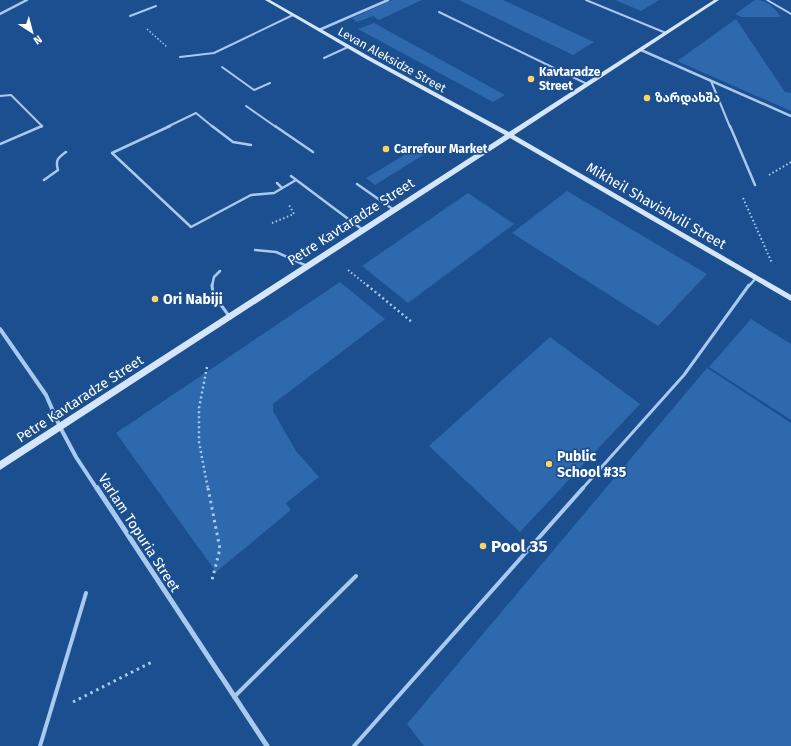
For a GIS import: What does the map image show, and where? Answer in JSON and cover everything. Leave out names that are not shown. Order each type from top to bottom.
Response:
[{"type":"main road","name":"Levan Aleksidze Street","points":[[267,0],[348,47],[509,135]]},
{"type":"main road","name":"Petre Kavtaradze Street","points":[[0,466],[717,0]]},
{"type":"main road","name":"Mikheil Shavishvili Street","points":[[509,135],[791,298]]},
{"type":"street","points":[[0,14],[27,0]]},
{"type":"street","points":[[319,30],[388,0]]},
{"type":"street","points":[[641,50],[791,116]]},
{"type":"street","name":"Varlam Topuria Street","points":[[0,329],[46,395],[60,427],[84,470],[267,746]]},
{"type":"lane","points":[[586,0],[666,33]]},
{"type":"lane","points":[[767,0],[791,14]]},
{"type":"lane","points":[[130,16],[156,6]]},
{"type":"lane","points":[[439,12],[587,84]]},
{"type":"lane","points":[[180,57],[214,53],[293,15]]},
{"type":"lane","points":[[324,58],[348,47]]},
{"type":"lane","points":[[222,67],[254,90],[270,83]]},
{"type":"lane","points":[[711,81],[755,185]]},
{"type":"lane","points":[[0,96],[12,95],[42,126],[0,144]]},
{"type":"lane","points":[[246,106],[313,152]]},
{"type":"lane","points":[[251,145],[233,142],[196,114],[112,153],[191,227],[251,195],[274,192],[296,180]]},
{"type":"lane","points":[[44,180],[58,170],[56,163],[57,159],[66,152]]},
{"type":"lane","points":[[291,176],[363,230]]},
{"type":"lane","points":[[277,183],[282,188]]},
{"type":"lane","points":[[357,184],[394,210]]},
{"type":"lane","points":[[255,250],[276,250],[307,266]]},
{"type":"lane","points":[[220,272],[210,283],[211,291],[229,317]]},
{"type":"lane","points":[[354,746],[684,375],[742,294],[756,278]]},
{"type":"lane","points":[[234,696],[356,576]]},
{"type":"lane","points":[[40,746],[86,593]]},
{"type":"path","points":[[146,29],[153,36]]},
{"type":"path","points":[[772,263],[736,185],[755,185],[791,162]]},
{"type":"path","points":[[348,270],[413,323]]},
{"type":"path","points":[[207,367],[199,408],[199,442],[220,549],[212,580]]},
{"type":"path","points":[[51,713],[152,662]]},
{"type":"shaded area","points":[[392,0],[422,0],[379,20],[373,16],[357,22],[352,18]]},
{"type":"shaded area","points":[[459,0],[503,0],[594,42],[573,55]]},
{"type":"shaded area","points":[[615,0],[659,0],[641,11]]},
{"type":"shaded area","points":[[755,0],[760,0],[767,3],[773,7],[781,17],[741,17],[735,14]]},
{"type":"shaded area","points":[[736,19],[785,92],[791,93],[791,111],[677,61]]},
{"type":"shaded area","points":[[374,23],[505,95],[493,102],[358,29]]},
{"type":"shaded area","points":[[428,141],[436,147],[375,185],[366,178]]},
{"type":"shaded area","points":[[567,191],[707,274],[658,326],[512,233]]},
{"type":"shaded area","points":[[468,193],[514,224],[408,303],[362,266]]},
{"type":"shaded area","points":[[340,282],[385,319],[273,404],[273,411],[296,451],[319,477],[286,503],[291,510],[216,572],[116,433]]},
{"type":"shaded area","points":[[751,319],[791,344],[791,420],[709,367]]},
{"type":"shaded area","points":[[550,337],[640,404],[520,532],[429,446]]},
{"type":"shaded area","points":[[707,368],[791,423],[791,746],[424,746],[407,724]]},
{"type":"place","name":"Kavtaradze Street","points":[[531,79]]},
{"type":"place","name":"ზარდახშა","points":[[647,98]]},
{"type":"place","name":"Carrefour Market","points":[[386,149]]},
{"type":"place","name":"Ori Nabiji","points":[[155,299]]},
{"type":"place","name":"Public School #35","points":[[549,464]]},
{"type":"place","name":"Pool 35","points":[[483,546]]}]
